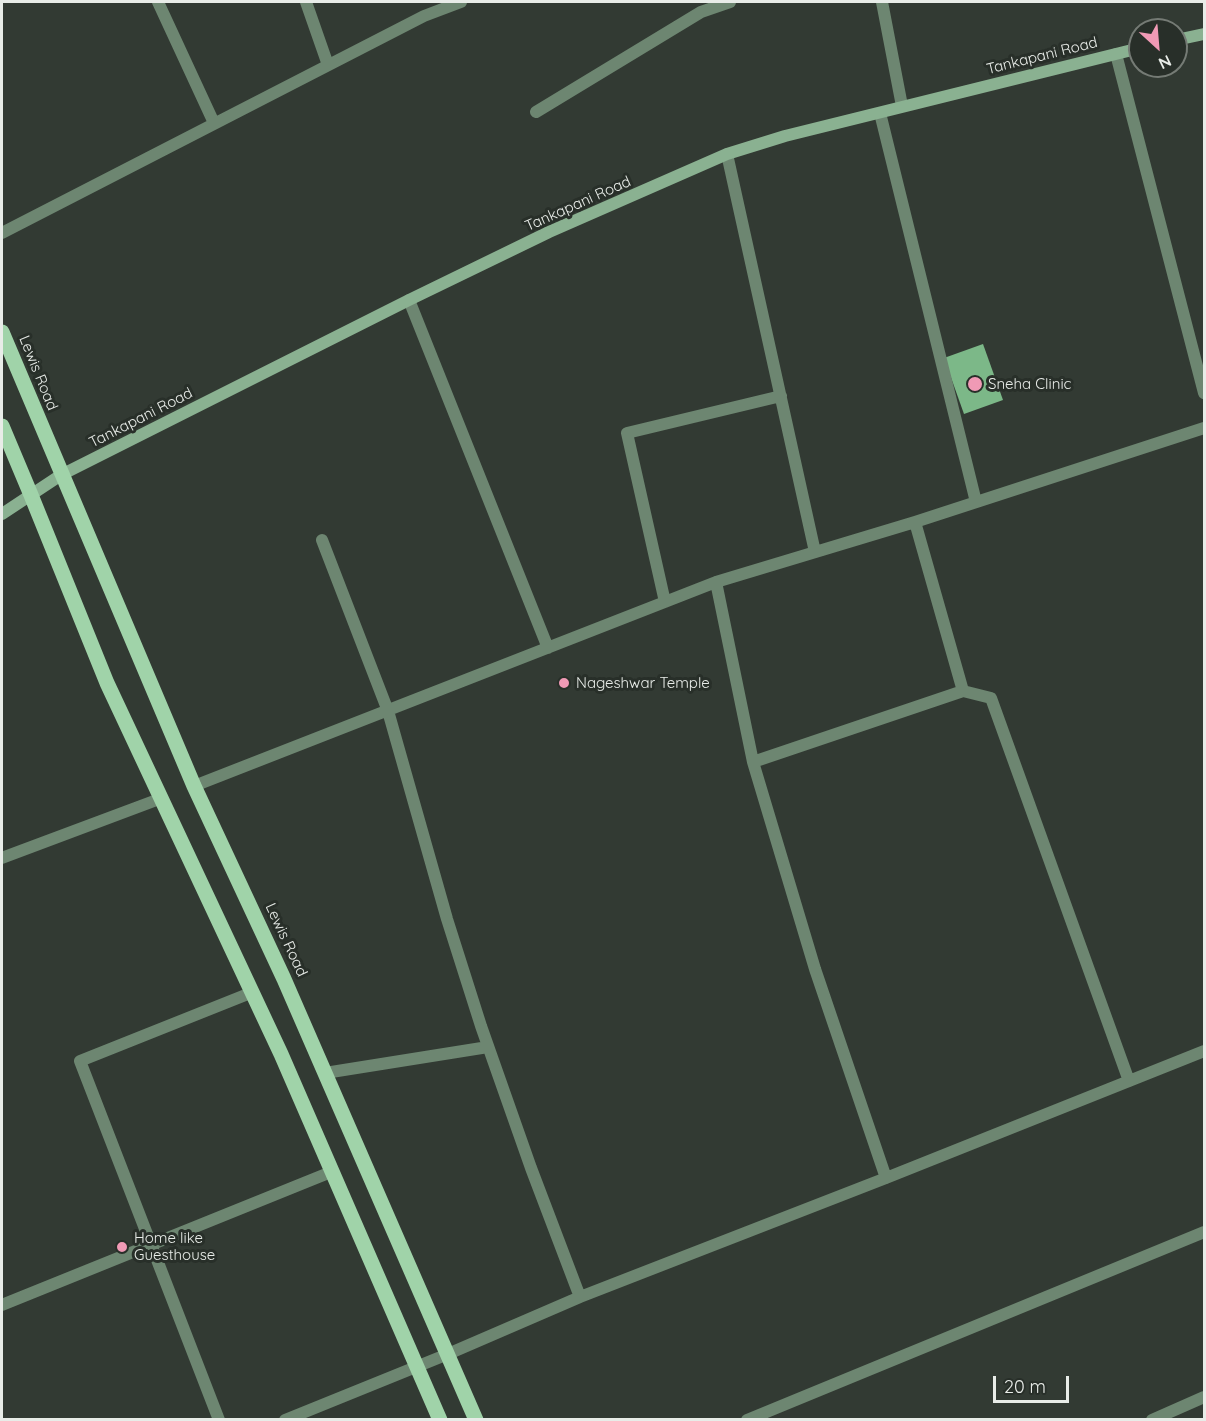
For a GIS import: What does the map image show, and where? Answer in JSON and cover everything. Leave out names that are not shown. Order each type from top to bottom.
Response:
[{"type":"main road","points":[[1188,37],[1204,34]]},
{"type":"main road","name":"Tankapani Road","points":[[2,514],[61,476],[409,300],[549,232],[727,154],[785,136],[1128,51]]},
{"type":"main road","name":"Lewis Road","points":[[2,332],[194,786],[284,979],[476,1419]]},
{"type":"main road","points":[[2,426],[107,682],[253,992],[440,1419]]},
{"type":"street","points":[[158,2],[214,123]]},
{"type":"street","points":[[306,2],[328,65]]},
{"type":"street","points":[[2,233],[424,16],[461,2]]},
{"type":"street","points":[[536,112],[702,12],[730,2]]},
{"type":"street","points":[[882,2],[902,106]]},
{"type":"street","points":[[1116,54],[1204,393]]},
{"type":"street","points":[[880,113],[976,502]]},
{"type":"street","points":[[727,154],[815,552]]},
{"type":"street","points":[[409,300],[548,648]]},
{"type":"street","points":[[665,602],[627,433],[781,396]]},
{"type":"street","points":[[194,786],[716,582],[915,522],[1204,428]]},
{"type":"street","points":[[915,522],[963,691]]},
{"type":"street","points":[[322,540],[388,711],[447,920],[488,1047],[580,1297]]},
{"type":"street","points":[[716,582],[753,762],[815,969],[886,1178]]},
{"type":"street","points":[[753,762],[963,691],[991,698],[1129,1081]]},
{"type":"street","points":[[2,858],[162,798]]},
{"type":"street","points":[[219,1419],[80,1061],[253,992]]},
{"type":"street","points":[[325,1073],[488,1047]]},
{"type":"street","points":[[285,1419],[448,1354],[580,1297],[1204,1051]]},
{"type":"street","points":[[2,1305],[332,1172]]},
{"type":"street","points":[[747,1419],[1204,1232]]},
{"type":"street","points":[[1152,1419],[1204,1397]]},
{"type":"building","points":[[983,344],[1003,400],[964,414],[944,358]]},
{"type":"place","name":"Sneha Clinic","points":[[975,384]]},
{"type":"place","name":"Nageshwar Temple","points":[[564,683]]},
{"type":"place","name":"Home like Guesthouse","points":[[122,1247]]}]
